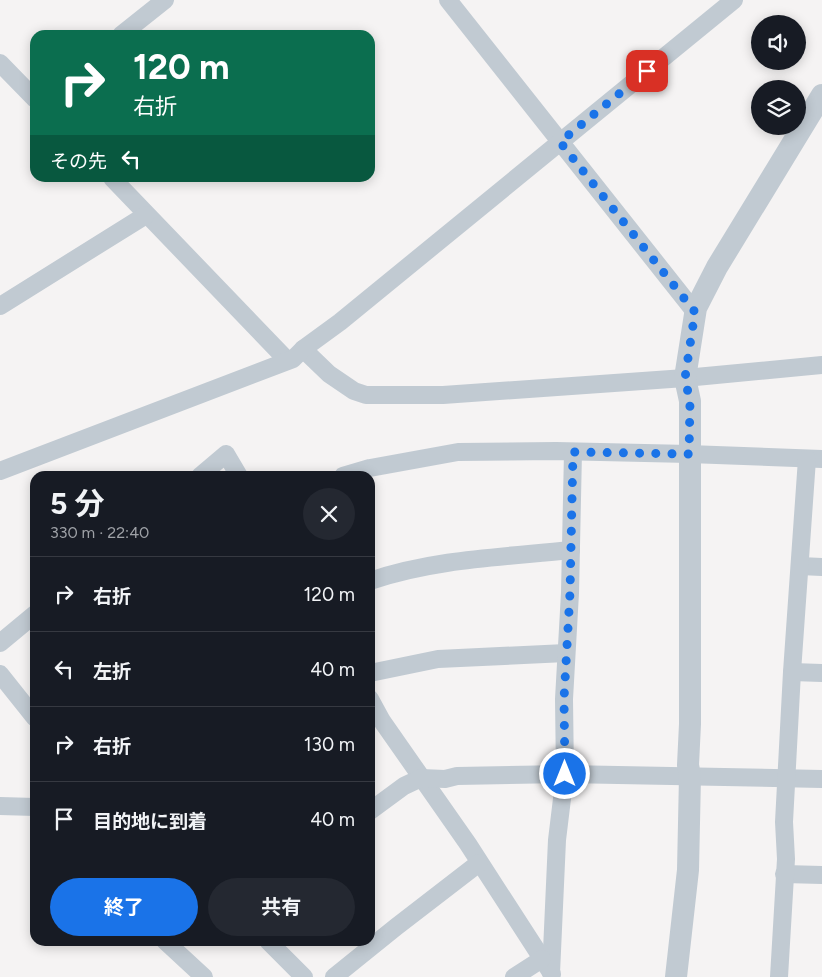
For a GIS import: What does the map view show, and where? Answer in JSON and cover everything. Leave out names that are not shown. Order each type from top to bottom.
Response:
[{"type":"street","points":[[127,30],[165,0]]},
{"type":"street","points":[[448,0],[695,312]]},
{"type":"street","points":[[0,471],[293,359],[734,0]]},
{"type":"street","points":[[0,63],[30,94]]},
{"type":"street","points":[[676,977],[688,870],[690,776],[688,765],[690,724],[690,402],[685,378],[695,312],[718,267],[822,95]]},
{"type":"street","points":[[116,182],[287,360]]},
{"type":"street","points":[[0,306],[146,215]]},
{"type":"street","points":[[303,349],[330,374],[354,391],[366,395],[443,396],[685,378],[822,365]]},
{"type":"street","points":[[360,471],[458,452],[689,454],[815,459],[800,566],[792,672],[788,780],[784,822],[786,860],[779,977]]},
{"type":"street","points":[[549,970],[557,840],[565,774],[564,699],[571,550],[573,452]]},
{"type":"street","points":[[206,471],[226,454],[236,471]]},
{"type":"street","points":[[375,579],[390,574],[457,562],[571,550]]},
{"type":"street","points":[[800,566],[822,567]]},
{"type":"street","points":[[0,643],[30,618]]},
{"type":"street","points":[[375,672],[438,659],[566,652]]},
{"type":"street","points":[[792,672],[822,672]]},
{"type":"street","points":[[0,674],[30,712]]},
{"type":"street","points":[[375,709],[382,722],[468,844],[549,970]]},
{"type":"street","points":[[375,807],[404,786],[421,778],[445,779],[457,776],[565,774],[788,780],[822,779]]},
{"type":"street","points":[[0,806],[30,807]]},
{"type":"street","points":[[375,944],[479,863]]},
{"type":"street","points":[[784,874],[822,875]]},
{"type":"street","points":[[170,946],[204,977]]},
{"type":"street","points":[[273,946],[304,977]]},
{"type":"street","points":[[334,977],[372,946]]},
{"type":"street","points":[[514,977],[549,970]]},
{"type":"route","points":[[565,774],[564,699],[570,593],[573,452],[689,454],[690,402],[685,378],[695,312],[560,142],[647,71]]}]
